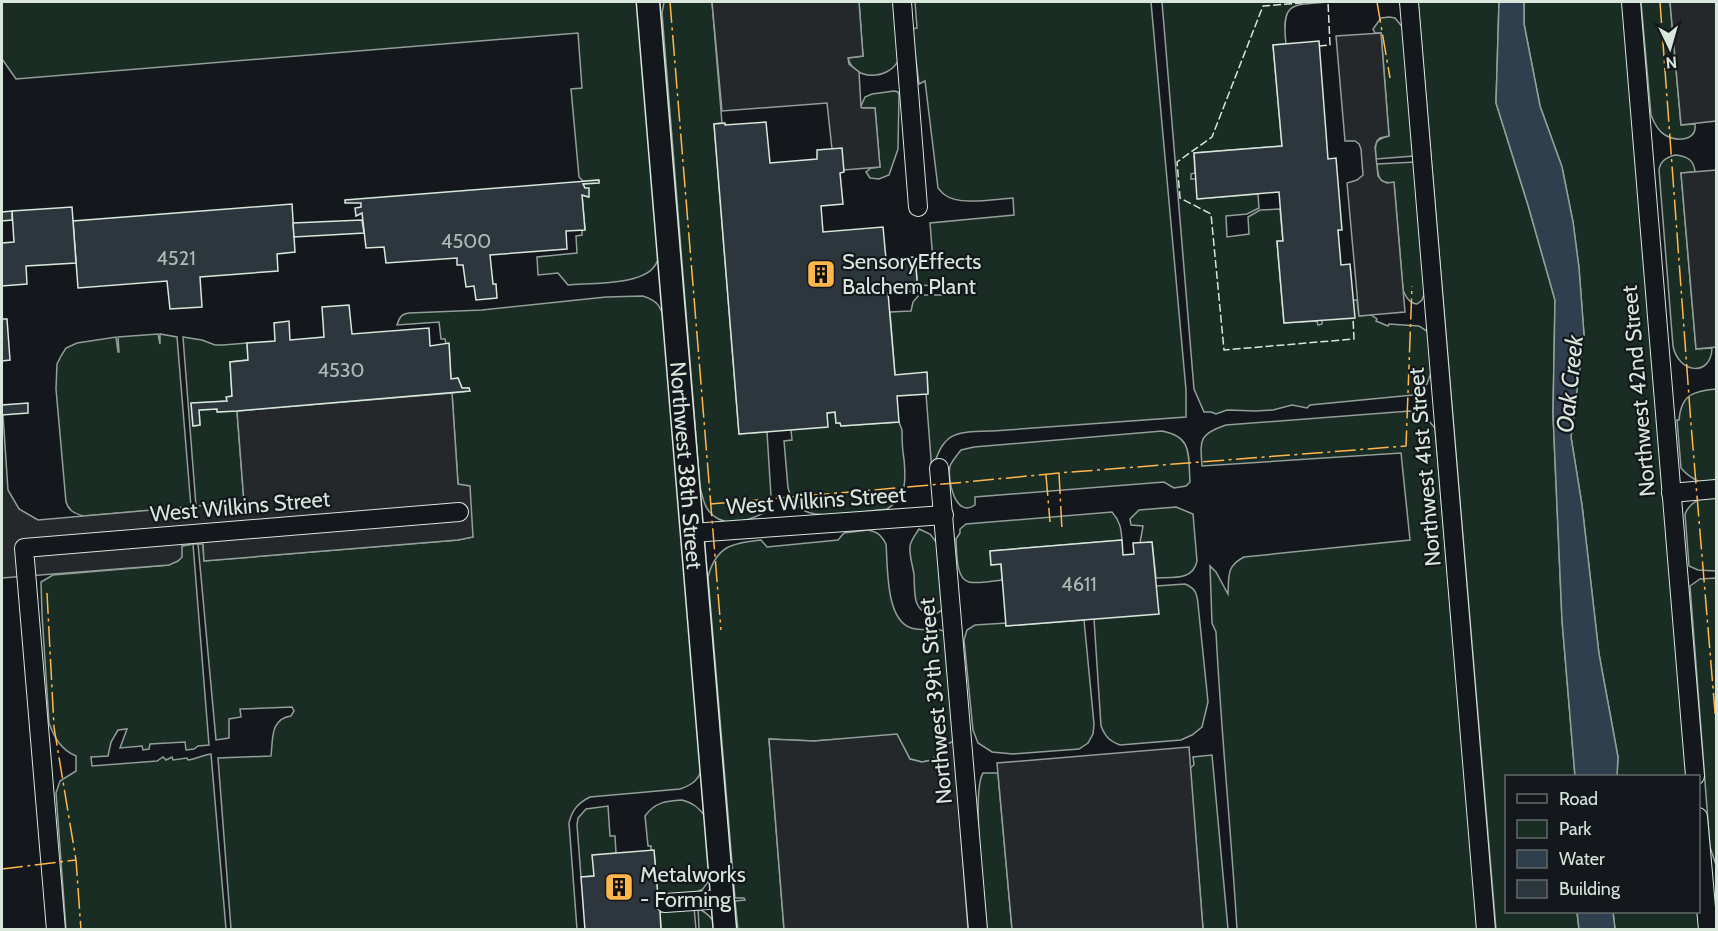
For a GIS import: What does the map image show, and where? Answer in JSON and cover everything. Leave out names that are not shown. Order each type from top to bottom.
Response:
[{"type":"main road","name":"Northwest 38th Street","points":[[648,2],[725,930]]},
{"type":"street","points":[[902,2],[918,207]]},
{"type":"street","name":"Northwest 41st Street","points":[[1409,2],[1486,930]]},
{"type":"street","name":"Northwest 42nd Street","points":[[1631,2],[1695,775]]},
{"type":"street","name":"Northwest 39th Street","points":[[939,468],[978,930]]},
{"type":"street","points":[[1671,493],[1716,489]]},
{"type":"street","name":"West Wilkins Street","points":[[56,930],[24,548],[459,512]]},
{"type":"street","name":"West Wilkins Street","points":[[692,533],[944,515]]},
{"type":"street","points":[[1700,840],[1708,930]]},
{"type":"street","points":[[665,903],[723,899]]},
{"type":"green space","points":[[2,2],[641,2],[660,255],[646,274],[626,280],[568,285],[558,273],[538,275],[537,257],[577,253],[576,236],[582,235],[582,230],[585,229],[582,195],[588,197],[583,184],[599,182],[598,180],[583,181],[579,177],[571,89],[582,88],[578,33],[16,79],[2,59]]},
{"type":"green space","points":[[664,2],[712,2],[722,123],[714,124],[739,434],[767,432],[771,496],[764,513],[742,521],[727,522],[714,516],[705,504],[700,487],[662,13]]},
{"type":"green space","points":[[859,2],[894,2],[898,61],[887,72],[864,74],[851,66],[848,58],[863,56]]},
{"type":"green space","points":[[915,2],[1151,2],[1186,390],[1186,417],[959,434],[952,436],[941,448],[932,472],[926,394],[928,393],[927,373],[895,375],[890,312],[911,311],[913,302],[919,295],[941,295],[950,291],[939,286],[917,285],[916,263],[933,261],[930,223],[1014,215],[1013,198],[959,200],[945,195],[938,188],[925,81],[919,84],[912,29],[917,28]]},
{"type":"green space","points":[[1162,2],[1329,2],[1298,5],[1292,8],[1285,20],[1286,44],[1273,45],[1282,146],[1194,153],[1195,173],[1191,174],[1191,179],[1196,179],[1198,199],[1258,194],[1259,208],[1247,214],[1226,216],[1227,237],[1249,234],[1248,217],[1260,210],[1280,209],[1283,241],[1277,242],[1284,323],[1317,321],[1318,325],[1322,324],[1322,320],[1353,300],[1357,300],[1359,316],[1371,315],[1377,319],[1376,321],[1388,326],[1389,324],[1419,326],[1427,331],[1432,370],[1427,384],[1413,395],[1310,405],[1307,408],[1292,405],[1273,410],[1227,410],[1216,414],[1204,412],[1194,389]]},
{"type":"green space","points":[[1418,2],[1499,2],[1496,103],[1555,300],[1553,414],[1562,620],[1575,775],[1505,775],[1505,913],[1577,913],[1579,929],[1496,929]]},
{"type":"green space","points":[[1524,2],[1624,2],[1688,775],[1617,775],[1618,757],[1599,654],[1582,505],[1571,437],[1584,335],[1579,268],[1562,167],[1540,106],[1524,24]]},
{"type":"green space","points":[[1641,2],[1670,2],[1681,125],[1695,124],[1695,130],[1690,137],[1675,139],[1670,137],[1656,126],[1651,115]]},
{"type":"green space","points":[[1381,18],[1395,18],[1404,29],[1414,156],[1376,159],[1376,143],[1389,136],[1381,33],[1375,33],[1373,29]]},
{"type":"green space","points":[[894,91],[899,95],[898,149],[889,175],[879,179],[870,178],[866,172],[871,168],[880,167],[875,108],[862,108],[861,106],[865,97]]},
{"type":"green space","points":[[1675,155],[1689,159],[1695,172],[1681,173],[1696,349],[1712,348],[1710,358],[1701,368],[1687,366],[1681,362],[1673,346],[1659,170],[1664,160]]},
{"type":"green space","points":[[1415,162],[1425,292],[1422,300],[1417,304],[1410,301],[1403,290],[1394,183],[1380,179],[1377,164]]},
{"type":"green space","points":[[643,296],[658,305],[665,320],[702,768],[699,776],[691,784],[680,789],[590,797],[576,807],[569,823],[577,929],[231,929],[218,758],[271,756],[276,725],[284,718],[291,716],[294,711],[292,707],[240,709],[241,717],[229,719],[229,738],[216,740],[198,544],[203,543],[204,561],[473,537],[458,484],[452,393],[469,391],[469,388],[462,388],[458,378],[451,379],[449,344],[446,344],[445,339],[441,339],[439,322],[397,325],[400,318],[409,313],[482,310],[606,297]]},
{"type":"green space","points":[[158,334],[160,344],[160,334],[177,337],[191,507],[83,516],[77,514],[70,510],[66,502],[56,389],[57,364],[66,348],[77,343],[116,337],[119,352],[118,337]]},
{"type":"green space","points":[[183,337],[215,345],[247,343],[248,360],[230,362],[232,396],[227,397],[227,401],[191,404],[193,426],[200,425],[199,410],[237,411],[244,502],[196,506]]},
{"type":"green space","points":[[1716,389],[1716,488],[1697,481],[1681,468],[1677,420],[1679,420],[1680,411],[1686,399],[1701,391]]},
{"type":"green space","points":[[1410,411],[1422,413],[1435,428],[1478,929],[1237,929],[1216,632],[1212,623],[1210,566],[1216,572],[1228,594],[1231,568],[1244,557],[1410,540],[1401,453],[1202,466],[1203,439],[1211,431],[1226,425]]},
{"type":"green space","points":[[835,412],[836,423],[840,423],[841,426],[899,422],[902,430],[905,481],[902,493],[887,509],[845,514],[813,514],[799,507],[792,499],[788,488],[784,441],[792,440],[791,430],[827,413]]},
{"type":"green space","points":[[1162,431],[1179,438],[1187,448],[1190,482],[1186,486],[1174,488],[1164,482],[975,497],[975,505],[968,508],[962,507],[951,488],[950,466],[961,450]]},
{"type":"green space","points":[[1716,495],[1716,571],[1698,570],[1689,566],[1685,514],[1694,503]]},
{"type":"green space","points":[[1176,507],[1193,514],[1197,561],[1195,567],[1186,575],[1156,578],[1152,542],[1140,543],[1143,526],[1131,525],[1130,519],[1139,510]]},
{"type":"green space","points":[[1112,512],[1120,525],[1122,540],[990,551],[991,565],[1001,564],[1002,580],[973,583],[964,580],[961,576],[956,539],[960,529],[966,524]]},
{"type":"green space","points":[[919,529],[930,534],[937,543],[944,607],[935,613],[928,613],[919,608],[915,598],[910,546]]},
{"type":"green space","points":[[868,530],[879,534],[886,544],[890,594],[899,618],[906,625],[916,629],[936,629],[947,634],[954,740],[932,760],[922,762],[910,759],[897,735],[814,741],[769,739],[784,929],[738,929],[735,901],[745,900],[735,898],[708,577],[711,567],[721,552],[742,543],[761,540],[767,547],[838,540],[844,533]]},
{"type":"green space","points":[[193,544],[209,745],[186,750],[185,742],[150,744],[149,749],[143,750],[142,746],[120,748],[127,729],[118,730],[111,742],[108,756],[91,757],[92,766],[157,761],[163,757],[166,760],[172,757],[173,760],[187,758],[188,760],[211,754],[226,929],[66,929],[56,793],[60,781],[76,771],[76,756],[59,742],[49,723],[41,582],[53,575],[169,565],[182,546]]},
{"type":"green space","points":[[1716,578],[1716,865],[1710,847],[1690,586],[1700,579]]},
{"type":"green space","points":[[1185,584],[1193,589],[1198,600],[1208,702],[1202,727],[1181,740],[1120,745],[1108,738],[1101,726],[1094,619],[1156,586]]},
{"type":"green space","points":[[1084,620],[1094,724],[1093,734],[1088,743],[1079,749],[1013,754],[992,752],[978,743],[973,730],[964,640],[967,630],[975,625],[1006,623],[1006,626]]},
{"type":"green space","points":[[1212,755],[1228,929],[1203,929],[1190,768],[1194,765],[1193,757]]},
{"type":"green space","points":[[983,773],[998,773],[1012,929],[987,929],[978,824],[978,802]]},
{"type":"green space","points":[[682,800],[695,806],[705,816],[710,879],[703,889],[693,894],[658,897],[654,851],[651,850],[651,846],[648,846],[645,816],[661,803]]},
{"type":"green space","points":[[608,806],[610,836],[615,836],[616,853],[594,876],[581,877],[578,818],[586,809]]},
{"type":"green space","points":[[694,907],[696,929],[661,929],[660,912]]},
{"type":"green space","points":[[698,908],[710,917],[717,929],[699,929]]},
{"type":"green space","points":[[1613,913],[1698,913],[1701,929],[1615,929]]},
{"type":"shaded area","points":[[712,2],[859,2],[863,56],[848,58],[849,64],[859,72],[861,107],[875,108],[880,167],[844,170],[832,149],[827,103],[722,111]]},
{"type":"shaded area","points":[[1670,2],[1716,2],[1716,121],[1681,125]]},
{"type":"shaded area","points":[[1381,33],[1389,136],[1380,138],[1375,147],[1378,176],[1387,183],[1394,182],[1405,312],[1359,316],[1347,183],[1363,175],[1361,149],[1355,141],[1345,141],[1336,36]]},
{"type":"shaded area","points":[[1716,170],[1716,347],[1696,349],[1681,173]]},
{"type":"shaded area","points":[[452,393],[458,484],[470,486],[473,537],[204,561],[203,544],[193,544],[182,546],[182,557],[169,565],[2,578],[2,415],[8,490],[19,509],[38,520],[244,502],[237,411]]},
{"type":"shaded area","points":[[897,734],[910,759],[922,762],[932,760],[945,744],[954,740],[968,929],[784,929],[769,739],[814,741]]},
{"type":"shaded area","points":[[1189,747],[1203,929],[1012,929],[997,763]]},
{"type":"water","name":"Oak Creek","points":[[1499,2],[1524,2],[1524,24],[1540,106],[1562,167],[1579,268],[1584,335],[1571,437],[1582,505],[1599,654],[1618,757],[1617,775],[1575,775],[1562,620],[1553,414],[1555,300],[1496,103]]},
{"type":"water","points":[[1577,913],[1613,913],[1615,929],[1579,929]]},
{"type":"building","points":[[1319,41],[1328,159],[1336,158],[1342,230],[1338,230],[1341,265],[1350,264],[1355,318],[1284,323],[1277,241],[1283,241],[1279,192],[1197,199],[1194,153],[1282,146],[1273,45]]},
{"type":"building","name":"SensoryEffects Balchem Plant","points":[[766,122],[770,163],[817,159],[817,150],[842,148],[844,172],[840,173],[843,204],[821,206],[823,232],[883,227],[886,259],[915,257],[918,291],[888,293],[895,375],[927,372],[928,394],[897,396],[899,422],[841,426],[840,423],[836,423],[835,412],[827,413],[828,427],[739,434],[714,124]]},
{"type":"building","points":[[599,180],[599,183],[583,184],[585,188],[589,188],[589,197],[582,195],[585,230],[566,231],[567,249],[490,255],[497,298],[476,300],[474,286],[466,287],[463,265],[457,265],[457,258],[386,263],[384,247],[366,248],[362,213],[356,216],[355,208],[361,207],[361,203],[345,203],[345,200]]},
{"type":"building","points":[[292,204],[295,252],[277,254],[278,271],[200,277],[202,307],[170,309],[167,281],[78,288],[73,221]]},
{"type":"building","points":[[72,207],[76,263],[26,266],[27,284],[2,286],[2,243],[14,242],[12,211]]},
{"type":"building","points":[[12,211],[12,220],[2,221],[2,212]]},
{"type":"building","points":[[362,220],[364,233],[294,237],[293,223]]},
{"type":"building","points":[[349,305],[352,334],[429,328],[430,346],[449,343],[451,379],[458,378],[462,388],[469,388],[470,391],[237,411],[199,410],[200,425],[193,426],[191,403],[227,401],[226,397],[232,396],[230,362],[248,360],[247,343],[275,341],[274,323],[289,321],[290,340],[324,337],[322,307]]},
{"type":"building","points":[[2,319],[7,319],[10,360],[2,361]]},
{"type":"building","points":[[28,403],[28,413],[2,415],[2,405]]},
{"type":"building","points":[[1122,540],[1123,555],[1134,554],[1133,543],[1152,542],[1159,614],[1006,626],[1001,564],[991,565],[990,551]]},
{"type":"building","name":"Metalworks - Forming","points":[[654,850],[658,897],[665,896],[666,911],[660,912],[661,930],[585,930],[581,877],[594,876],[592,855]]},
{"type":"fence","points":[[1314,2],[1263,6],[1212,137],[1177,162],[1180,198],[1211,214],[1224,350],[1354,339],[1353,318]]},
{"type":"fence","points":[[1319,46],[1330,45],[1328,2]]},
{"type":"power","points":[[670,2],[721,630]]},
{"type":"power","points":[[1377,2],[1390,78]]},
{"type":"power","points":[[1660,2],[1716,724]]},
{"type":"power","points":[[710,504],[1059,473],[1406,446],[1412,286]]},
{"type":"power","points":[[1059,473],[1062,530]]},
{"type":"power","points":[[1046,475],[1050,522]]},
{"type":"power","points":[[47,593],[54,727],[76,860],[81,930]]},
{"type":"power","points":[[2,869],[76,860]]},
{"type":"place","name":"SensoryEffects Balchem Plant","points":[[821,274]]},
{"type":"place","name":"Metalworks - Forming","points":[[619,887]]}]
